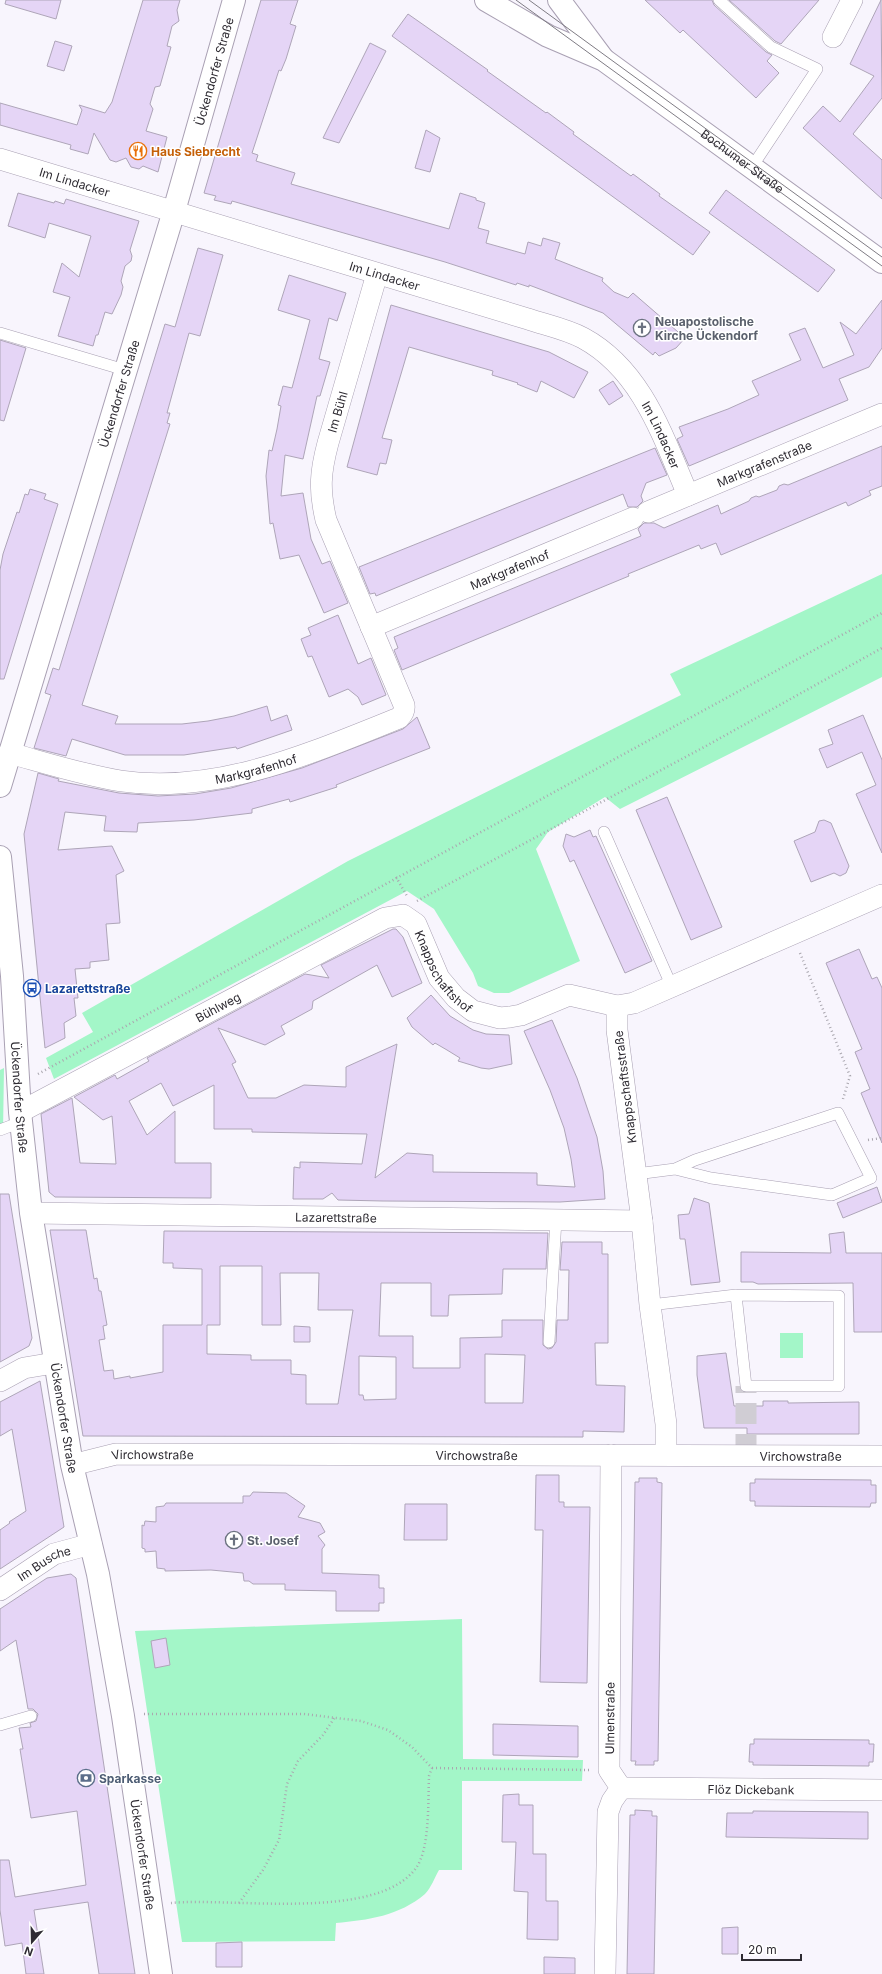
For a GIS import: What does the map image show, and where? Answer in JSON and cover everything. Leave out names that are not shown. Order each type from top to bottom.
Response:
[{"type":"main road","name":"Ückendorfer Straße","points":[[0,785],[174,211],[234,0]]},
{"type":"main road","name":"Bochumer Straße","points":[[486,0],[548,36],[604,60],[752,166],[882,262]]},
{"type":"main road","name":"Bochumer Straße","points":[[559,0],[604,60]]},
{"type":"main road","name":"Ückendorfer Straße","points":[[0,857],[12,976],[20,1117],[31,1213],[54,1362],[72,1465],[98,1574],[123,1716],[161,1974]]},
{"type":"street","points":[[833,37],[852,0]]},
{"type":"street","name":"Im Lindacker","points":[[0,160],[174,211],[576,335],[601,349],[628,375],[655,416],[688,495]]},
{"type":"street","name":"Im Bühl","points":[[338,551],[326,520],[321,497],[321,469],[377,274]]},
{"type":"street","name":"Markgrafenstraße","points":[[636,517],[882,414]]},
{"type":"street","name":"Markgrafenhof","points":[[371,627],[636,517]]},
{"type":"street","name":"Markgrafenhof","points":[[9,753],[88,774],[122,781],[190,781],[232,776],[314,752],[399,718],[405,710],[338,551]]},
{"type":"street","points":[[617,1006],[634,1003],[882,894]]},
{"type":"street","name":"Bühlweg","points":[[20,1117],[385,918],[399,915],[411,915]]},
{"type":"street","name":"Knappschaftshof","points":[[411,915],[439,978],[456,998],[473,1011],[500,1018],[510,1017],[521,1015],[569,995],[617,1006]]},
{"type":"street","name":"Knappschaftsstraße","points":[[617,1006],[618,1037],[642,1221],[650,1305],[666,1424],[666,1454]]},
{"type":"street","name":"Lazarettstraße","points":[[31,1213],[642,1221]]},
{"type":"street","points":[[0,1381],[24,1368],[54,1362]]},
{"type":"street","name":"Virchowstraße","points":[[72,1465],[116,1454],[666,1454],[882,1456]]},
{"type":"street","name":"Ulmenstraße","points":[[612,1455],[609,1770],[621,1788]]},
{"type":"street","name":"Im Busche","points":[[0,1590],[54,1554],[91,1544]]},
{"type":"street","points":[[605,1974],[608,1812],[612,1801],[621,1788]]},
{"type":"street","name":"Flöz Dickebank","points":[[621,1788],[882,1790]]},
{"type":"lane","points":[[719,0],[771,47],[817,69],[752,166]]},
{"type":"lane","points":[[0,333],[125,370]]},
{"type":"lane","points":[[604,832],[672,986]]},
{"type":"lane","points":[[636,1174],[675,1169],[695,1160],[838,1113],[871,1178],[832,1195],[711,1178],[675,1169]]},
{"type":"lane","points":[[0,1130],[20,1117]]},
{"type":"lane","points":[[549,1342],[556,1219]]},
{"type":"lane","points":[[650,1305],[736,1296],[839,1296],[839,1386],[746,1386],[736,1296]]},
{"type":"lane","points":[[0,1726],[31,1716]]},
{"type":"path","points":[[19,1084],[882,613]]},
{"type":"path","points":[[396,877],[411,915],[706,746],[882,648]]},
{"type":"path","points":[[792,934],[850,1076],[838,1113]]},
{"type":"path","points":[[123,1716],[146,1714],[304,1714],[335,1717],[361,1721],[388,1730],[412,1747],[432,1768],[609,1770]]},
{"type":"path","points":[[238,1903],[263,1870],[274,1851],[278,1840],[287,1784],[298,1761],[322,1735],[335,1717]]},
{"type":"path","points":[[150,1905],[174,1903],[337,1901],[376,1895],[401,1884],[417,1868],[425,1844],[429,1776],[432,1768]]},
{"type":"green space","points":[[882,574],[882,677],[620,809],[605,797],[548,832],[536,849],[580,961],[509,993],[494,993],[478,986],[473,973],[434,909],[407,891],[54,1079],[46,1058],[93,1032],[82,1013],[348,861],[681,695],[670,674]]},
{"type":"green space","points":[[4,1068],[3,1132],[0,1134],[0,1070]]},
{"type":"green space","points":[[780,1333],[803,1333],[803,1358],[780,1358]]},
{"type":"green space","points":[[462,1619],[463,1759],[583,1760],[582,1781],[462,1781],[462,1870],[439,1870],[425,1894],[394,1912],[383,1916],[336,1923],[335,1941],[182,1942],[135,1631]]},
{"type":"building","points":[[6,0],[61,0],[56,19],[5,4]]},
{"type":"building","points":[[143,0],[180,0],[177,10],[179,21],[172,26],[167,46],[171,47],[160,86],[155,87],[150,104],[153,109],[146,131],[167,137],[158,172],[143,166],[139,169],[131,167],[126,158],[116,162],[110,160],[94,133],[88,154],[70,149],[71,145],[0,125],[0,103],[77,125],[82,110],[79,105],[105,113],[112,102]]},
{"type":"building","points":[[261,0],[298,0],[290,24],[296,26],[286,59],[281,71],[279,70],[252,153],[258,155],[256,161],[295,173],[291,184],[449,229],[460,193],[476,198],[476,200],[485,203],[478,228],[489,231],[486,243],[525,254],[528,242],[541,246],[543,238],[560,243],[555,259],[603,278],[602,281],[614,292],[628,298],[633,293],[685,338],[676,348],[659,356],[655,352],[653,355],[603,313],[529,285],[529,287],[517,283],[516,285],[445,262],[232,201],[231,204],[214,200],[216,196],[204,193]]},
{"type":"building","points":[[645,0],[712,0],[714,5],[766,52],[772,55],[767,61],[779,73],[756,98],[683,30],[680,33]]},
{"type":"building","points":[[729,0],[819,0],[781,44],[775,41]]},
{"type":"building","points":[[881,0],[882,98],[853,134],[882,160],[882,199],[803,128],[823,106],[840,122],[874,76],[850,64]]},
{"type":"building","points":[[408,14],[546,113],[547,112],[574,132],[573,134],[631,176],[633,174],[660,194],[659,196],[710,232],[693,255],[392,36]]},
{"type":"building","points":[[55,41],[72,46],[64,71],[47,66]]},
{"type":"building","points":[[370,43],[386,51],[339,143],[323,138]]},
{"type":"building","points":[[426,130],[440,138],[430,172],[415,168]]},
{"type":"building","points":[[726,190],[835,270],[818,292],[709,213]]},
{"type":"building","points":[[18,193],[54,203],[55,201],[64,204],[66,199],[139,221],[130,250],[132,256],[131,261],[125,266],[121,281],[123,287],[121,295],[112,314],[105,312],[93,346],[58,336],[70,297],[53,292],[62,263],[79,277],[91,236],[49,223],[45,238],[8,226]]},
{"type":"building","points":[[198,248],[223,255],[200,336],[189,333],[167,413],[170,413],[167,423],[170,424],[82,705],[118,716],[115,724],[182,724],[208,721],[234,716],[267,706],[271,721],[287,715],[292,730],[237,749],[236,747],[184,755],[125,755],[72,739],[66,756],[34,748],[51,695],[45,693],[53,668],[59,670],[165,324],[175,327]]},
{"type":"building","points":[[289,275],[346,293],[337,321],[329,318],[319,359],[330,362],[320,396],[317,396],[303,459],[285,455],[281,496],[303,493],[311,539],[322,564],[330,561],[348,603],[324,613],[299,555],[280,559],[273,523],[270,524],[266,476],[269,450],[272,451],[277,429],[281,406],[278,405],[283,386],[292,388],[310,320],[278,310]]},
{"type":"building","points":[[882,300],[882,348],[869,367],[839,379],[848,400],[689,466],[677,439],[683,436],[679,427],[728,409],[759,395],[752,381],[801,360],[789,334],[805,328],[823,368],[854,355],[840,322],[856,334]]},
{"type":"building","points":[[391,305],[549,352],[588,372],[574,398],[541,381],[537,392],[517,384],[518,383],[492,375],[493,371],[409,347],[382,438],[392,440],[386,464],[380,463],[377,475],[347,467]]},
{"type":"building","points":[[0,340],[26,348],[4,421],[0,420]]},
{"type":"building","points":[[613,381],[623,396],[609,405],[599,390]]},
{"type":"building","points":[[882,446],[882,486],[869,491],[871,495],[848,506],[846,502],[721,555],[716,543],[701,549],[699,545],[628,574],[629,576],[402,670],[394,650],[398,648],[394,637],[641,536],[638,529],[644,523],[654,523],[664,528],[718,505],[721,514],[749,501],[751,498],[756,496],[759,497],[777,490],[779,486],[784,484],[788,485]]},
{"type":"building","points":[[655,448],[667,475],[646,483],[641,496],[643,501],[637,507],[628,507],[623,494],[376,596],[375,593],[370,594],[359,567]]},
{"type":"building","points":[[30,489],[46,494],[44,499],[58,504],[4,679],[0,679],[0,570],[3,554],[17,512],[19,513],[25,494],[28,495]]},
{"type":"building","points":[[338,615],[358,664],[371,658],[386,695],[362,705],[358,697],[348,689],[329,697],[312,656],[308,657],[301,639],[311,635],[308,628]]},
{"type":"building","points":[[863,715],[882,760],[882,853],[856,794],[876,785],[862,752],[827,768],[819,749],[833,744],[828,730]]},
{"type":"building","points":[[417,717],[430,748],[336,785],[337,787],[290,802],[289,799],[252,809],[252,813],[194,820],[138,823],[137,832],[104,831],[106,816],[65,812],[58,850],[112,846],[124,871],[116,875],[120,923],[106,924],[109,960],[90,962],[90,968],[75,969],[78,998],[74,998],[76,1016],[64,1023],[65,1038],[45,1048],[24,834],[38,773],[59,779],[58,781],[119,793],[158,796],[195,794],[231,788],[302,768],[403,729]]},
{"type":"building","points":[[667,797],[722,927],[691,940],[636,810]]},
{"type":"building","points":[[824,820],[831,823],[849,866],[846,873],[840,876],[834,873],[811,882],[794,841],[815,832],[819,821]]},
{"type":"building","points":[[590,830],[593,837],[596,836],[652,961],[625,973],[574,860],[570,862],[563,846],[566,834],[574,837]]},
{"type":"building","points":[[393,929],[396,929],[403,937],[422,983],[392,997],[377,965],[313,1001],[312,1009],[281,1026],[285,1034],[265,1045],[218,1028],[236,1062],[232,1064],[248,1098],[276,1098],[304,1085],[346,1087],[346,1067],[397,1044],[375,1178],[407,1153],[433,1155],[433,1172],[537,1173],[537,1185],[575,1187],[564,1128],[550,1090],[524,1031],[552,1020],[577,1078],[597,1137],[603,1171],[605,1199],[560,1202],[383,1201],[338,1200],[332,1193],[323,1199],[293,1199],[294,1167],[300,1168],[300,1162],[362,1164],[367,1134],[252,1132],[252,1129],[214,1129],[214,1085],[173,1106],[161,1083],[129,1101],[147,1135],[175,1111],[175,1163],[211,1163],[211,1198],[55,1197],[49,1192],[41,1114],[72,1098],[80,1163],[116,1164],[112,1116],[103,1120],[74,1097],[115,1075],[117,1079],[149,1061],[147,1058],[305,974],[329,978],[321,965]]},
{"type":"building","points":[[859,949],[872,979],[877,977],[882,988],[882,1143],[861,1093],[870,1089],[855,1052],[862,1049],[826,963]]},
{"type":"building","points":[[431,995],[450,1016],[473,1030],[486,1034],[509,1035],[512,1064],[489,1069],[481,1068],[458,1061],[460,1058],[435,1043],[433,1045],[412,1027],[407,1018]]},
{"type":"building","points":[[877,1187],[882,1202],[843,1218],[837,1203]]},
{"type":"building","points":[[0,1194],[9,1194],[32,1338],[29,1346],[0,1362]]},
{"type":"building","points":[[694,1198],[709,1203],[720,1282],[691,1285],[685,1239],[680,1239],[678,1215],[689,1214]]},
{"type":"building","points":[[50,1230],[86,1230],[94,1279],[97,1278],[99,1291],[101,1291],[107,1325],[103,1326],[105,1339],[99,1340],[104,1371],[113,1370],[114,1379],[130,1376],[130,1378],[163,1372],[163,1325],[202,1325],[202,1269],[173,1268],[173,1263],[163,1263],[164,1231],[548,1233],[546,1269],[503,1269],[502,1294],[449,1295],[448,1316],[431,1316],[431,1283],[381,1283],[379,1336],[413,1336],[413,1368],[460,1368],[460,1338],[502,1337],[502,1320],[543,1320],[543,1345],[548,1349],[552,1348],[556,1342],[557,1320],[568,1320],[569,1270],[560,1270],[562,1242],[602,1242],[602,1254],[608,1254],[608,1343],[595,1343],[596,1385],[625,1386],[624,1432],[583,1431],[583,1437],[83,1436]],"holes":[[[220,1266],[262,1266],[262,1325],[281,1325],[280,1273],[319,1273],[318,1310],[353,1310],[338,1404],[306,1404],[306,1375],[291,1374],[291,1360],[251,1360],[251,1355],[207,1354],[207,1325],[220,1325]],[[485,1354],[525,1355],[523,1403],[485,1403]],[[359,1356],[396,1357],[396,1399],[364,1400],[363,1395],[359,1395]]]},
{"type":"building","points":[[844,1232],[846,1253],[882,1253],[882,1332],[854,1332],[853,1283],[758,1284],[753,1282],[741,1282],[741,1252],[831,1253],[829,1234]]},
{"type":"building","points":[[294,1326],[310,1327],[310,1342],[294,1342]]},
{"type":"building","points":[[726,1353],[734,1406],[763,1406],[763,1401],[788,1401],[788,1403],[859,1402],[859,1434],[747,1434],[747,1428],[704,1428],[697,1375],[697,1356]]},
{"type":"building","points":[[40,1381],[64,1527],[0,1569],[0,1530],[26,1511],[12,1429],[0,1436],[0,1402]]},
{"type":"building","points":[[536,1475],[559,1475],[559,1502],[564,1502],[564,1507],[590,1507],[587,1683],[540,1682],[543,1530],[535,1530]]},
{"type":"building","points":[[639,1478],[657,1478],[657,1482],[662,1483],[658,1761],[654,1761],[654,1765],[635,1765],[636,1761],[631,1761],[635,1482],[639,1482]]},
{"type":"building","points":[[755,1479],[871,1480],[871,1485],[876,1485],[876,1503],[871,1503],[870,1507],[755,1506],[755,1501],[750,1501],[750,1483],[755,1483]]},
{"type":"building","name":"St. Josef","points":[[253,1492],[286,1493],[305,1506],[298,1517],[320,1523],[325,1532],[318,1536],[325,1545],[322,1549],[322,1573],[379,1575],[379,1588],[384,1588],[384,1603],[379,1603],[379,1611],[336,1611],[336,1591],[285,1590],[285,1584],[253,1584],[249,1581],[244,1581],[243,1573],[211,1570],[165,1571],[165,1569],[157,1568],[156,1551],[145,1552],[145,1549],[142,1548],[142,1525],[144,1526],[145,1521],[156,1522],[156,1507],[164,1506],[166,1503],[243,1503],[243,1496],[250,1496]]},
{"type":"building","points":[[405,1504],[447,1504],[447,1540],[404,1540]]},
{"type":"building","points":[[71,1574],[76,1578],[135,1974],[99,1974],[88,1902],[34,1910],[44,1974],[26,1974],[22,1943],[5,1946],[0,1910],[0,1860],[9,1860],[15,1897],[86,1885],[77,1811],[31,1818],[20,1749],[23,1749],[19,1728],[31,1727],[30,1723],[36,1721],[38,1714],[33,1709],[28,1709],[16,1640],[0,1651],[0,1609],[47,1578]]},
{"type":"building","points":[[166,1638],[170,1665],[155,1668],[151,1641]]},
{"type":"building","points":[[493,1724],[578,1726],[578,1757],[493,1755]]},
{"type":"building","points":[[754,1739],[869,1740],[869,1744],[874,1744],[873,1762],[869,1762],[869,1766],[753,1765],[753,1762],[749,1762],[750,1744],[754,1744]]},
{"type":"building","points":[[519,1794],[519,1805],[533,1805],[533,1854],[546,1854],[546,1901],[558,1901],[558,1940],[527,1939],[528,1892],[514,1891],[516,1842],[502,1842],[503,1795]]},
{"type":"building","points":[[635,1810],[652,1811],[652,1816],[657,1816],[654,1974],[627,1974],[630,1815],[635,1815]]},
{"type":"building","points":[[753,1811],[868,1812],[868,1839],[726,1837],[727,1813],[753,1813]]},
{"type":"building","points":[[738,1927],[738,1954],[722,1954],[722,1928]]},
{"type":"building","points":[[242,1942],[242,1967],[216,1967],[216,1943]]},
{"type":"building","points":[[544,1957],[575,1958],[575,1974],[544,1974]]},
{"type":"tunnel","points":[[746,1386],[746,1455]]},
{"type":"tram line","points":[[516,0],[882,266]]},
{"type":"tram line","points":[[529,0],[882,257]]},
{"type":"place","name":"Haus Siebrecht","points":[[138,151]]},
{"type":"place","name":"Neuapostolische Kirche Ückendorf","points":[[642,328]]},
{"type":"place","name":"Lazarettstraße","points":[[32,988]]},
{"type":"place","name":"St. Josef","points":[[234,1540]]},
{"type":"place","name":"Sparkasse","points":[[86,1778]]}]
